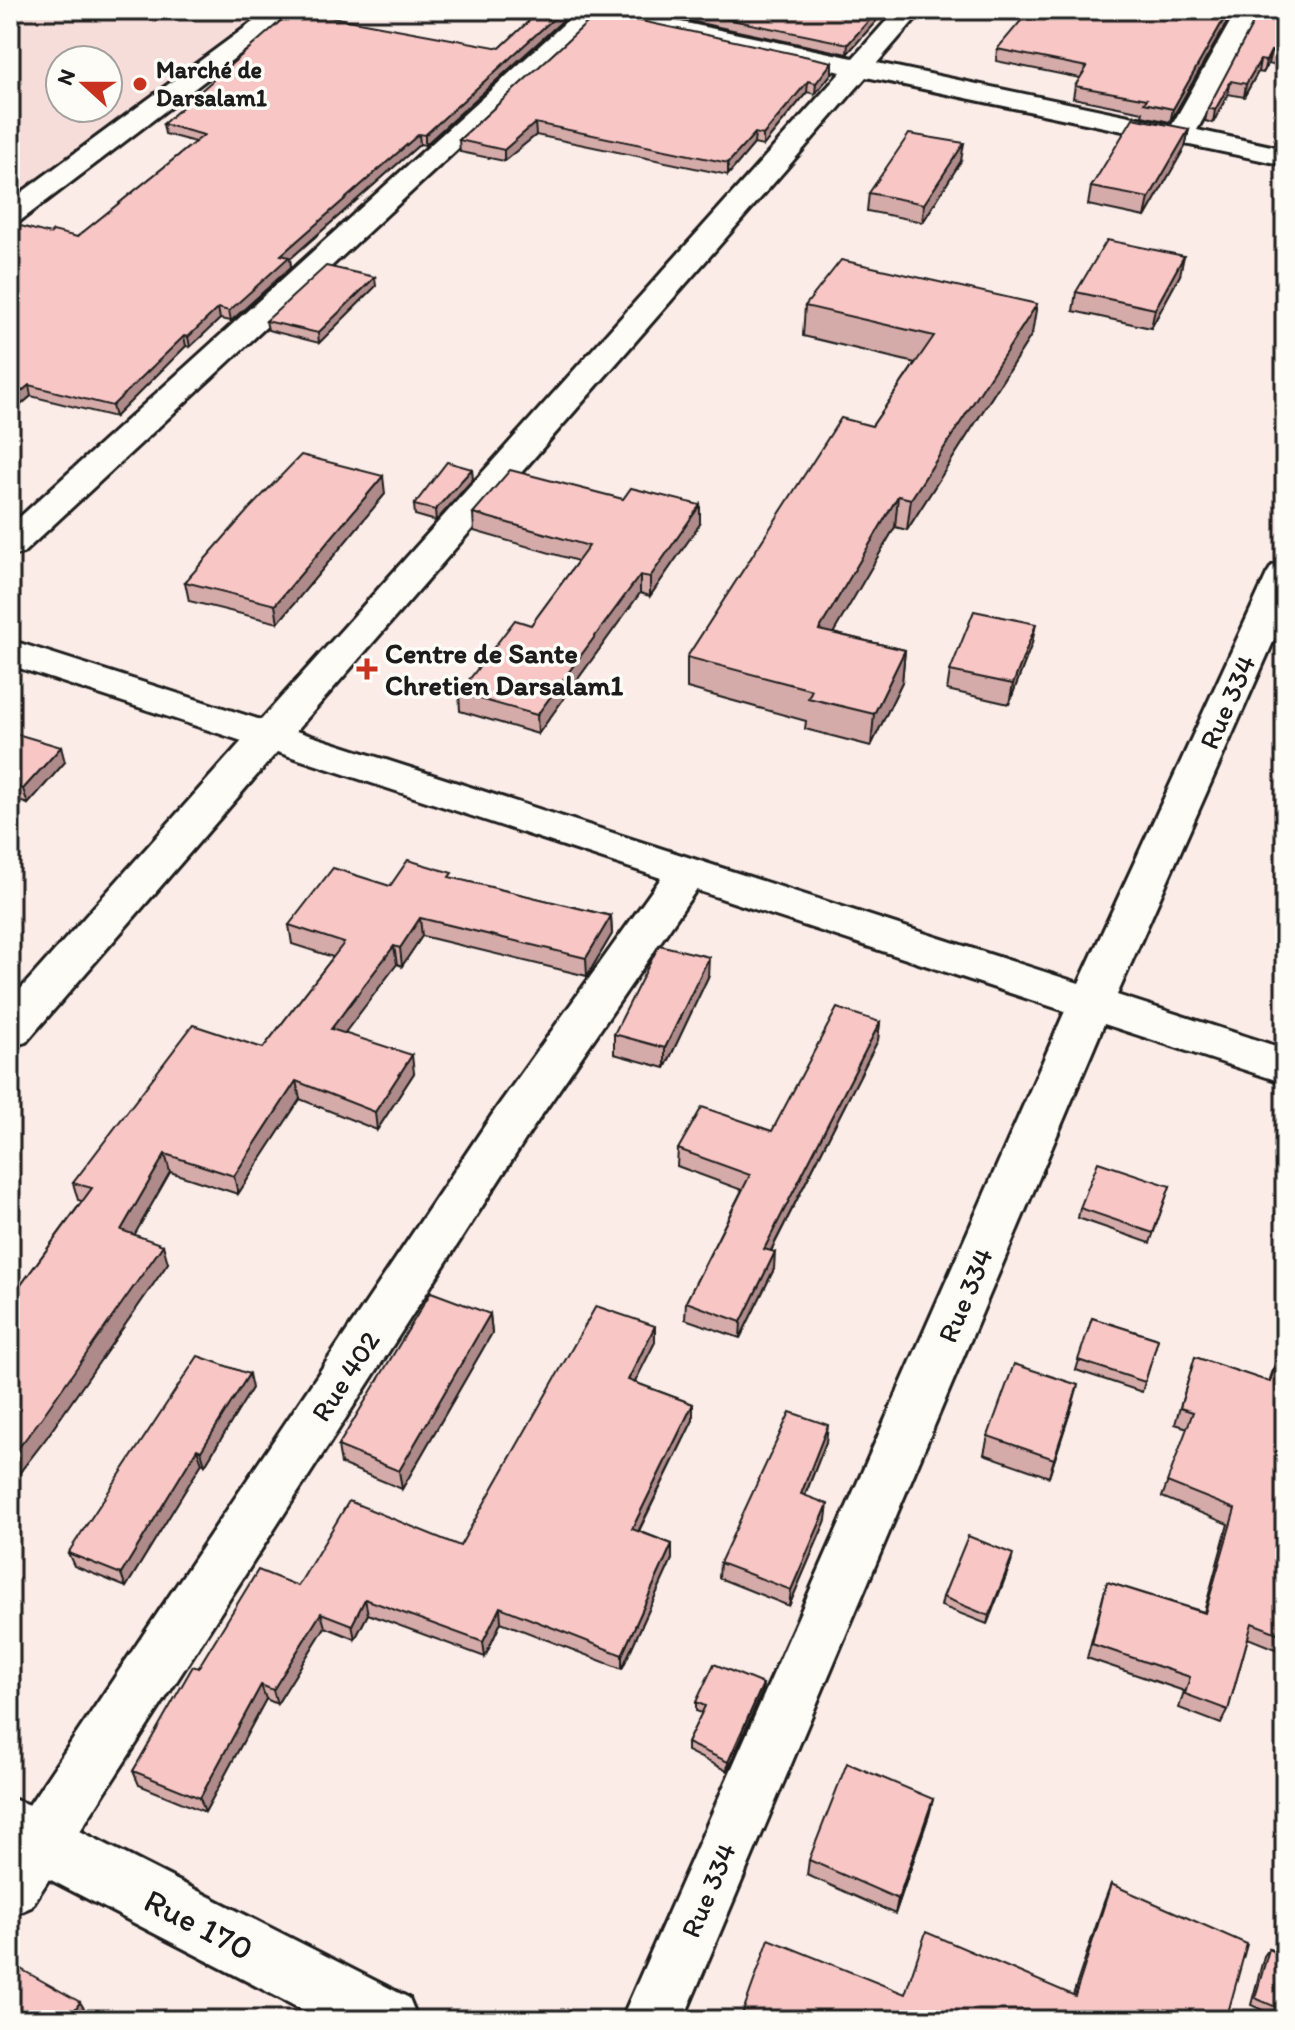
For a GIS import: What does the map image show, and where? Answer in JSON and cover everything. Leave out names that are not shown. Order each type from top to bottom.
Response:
[{"type":"street","points":[[10,215],[285,10]]},
{"type":"street","points":[[10,545],[591,10],[1285,157]]},
{"type":"street","points":[[10,1030],[910,10]]},
{"type":"street","points":[[1181,134],[1250,10]]},
{"type":"street","name":"Rue 334","points":[[652,2020],[1091,1003],[1285,574]]},
{"type":"street","points":[[10,652],[1285,1066]]},
{"type":"street","name":"Rue 402","points":[[20,1852],[514,1119],[687,872]]},
{"type":"street","name":"Rue 170","points":[[20,1852],[387,2020]]},
{"type":"shaded area","name":"Marché de Darsalam1","points":[[10,10],[273,10],[124,119],[124,44],[44,44],[44,124],[118,124],[10,203]]},
{"type":"building","points":[[293,10],[500,48],[541,10],[563,10],[425,135],[419,134],[281,255],[289,257],[229,311],[218,308],[188,337],[184,336],[112,406],[29,385],[10,401],[10,234],[21,226],[77,237],[204,135],[163,124]]},
{"type":"building","points":[[683,10],[878,10],[848,44]]},
{"type":"building","points":[[1030,10],[1229,10],[1173,109],[1144,103],[1147,99],[1075,86],[1087,67],[997,49]]},
{"type":"building","points":[[1260,10],[1285,10],[1285,54],[1271,51],[1266,61],[1260,60],[1246,84],[1231,81],[1215,110],[1208,108]]},
{"type":"building","points":[[599,12],[832,62],[816,83],[808,81],[763,135],[755,133],[728,163],[535,123],[504,150],[459,140]]},
{"type":"building","points":[[1133,118],[1189,129],[1149,198],[1091,187]]},
{"type":"building","points":[[909,134],[964,143],[924,204],[869,193]]},
{"type":"building","points":[[1107,240],[1184,256],[1155,309],[1076,292]]},
{"type":"building","points":[[841,260],[1037,304],[911,499],[898,496],[819,630],[905,650],[874,714],[808,698],[812,690],[687,657],[841,418],[872,426],[934,336],[805,306]]},
{"type":"building","points":[[326,266],[375,277],[318,333],[266,321]]},
{"type":"building","points":[[301,455],[383,476],[275,605],[185,582],[249,509]]},
{"type":"building","points":[[447,462],[472,469],[435,510],[414,505]]},
{"type":"building","points":[[510,470],[623,499],[631,488],[700,505],[650,577],[640,575],[537,715],[459,693],[515,620],[531,625],[589,546],[473,513]]},
{"type":"building","points":[[974,611],[1036,624],[1013,684],[950,671]]},
{"type":"building","points":[[10,732],[61,747],[23,789],[10,784]]},
{"type":"building","points":[[408,860],[452,873],[449,877],[611,916],[586,958],[420,918],[400,948],[394,946],[331,1029],[412,1055],[375,1112],[296,1081],[234,1176],[165,1154],[121,1230],[163,1245],[10,1459],[10,1300],[92,1188],[73,1183],[193,1025],[263,1048],[344,943],[289,925],[333,868],[390,886]]},
{"type":"building","points":[[659,945],[709,957],[665,1048],[614,1034]]},
{"type":"building","points":[[837,1008],[880,1022],[764,1249],[775,1252],[741,1322],[686,1302],[750,1175],[678,1149],[702,1107],[772,1131]]},
{"type":"building","points":[[1098,1162],[1170,1186],[1153,1233],[1080,1208]]},
{"type":"building","points":[[431,1292],[490,1314],[399,1471],[338,1446]]},
{"type":"building","points":[[596,1306],[655,1326],[628,1380],[693,1404],[632,1529],[672,1544],[622,1655],[500,1607],[483,1642],[365,1599],[352,1625],[321,1613],[273,1690],[261,1685],[200,1798],[133,1771],[193,1666],[198,1668],[258,1570],[298,1586],[349,1501],[460,1546]]},
{"type":"building","points":[[1092,1318],[1158,1339],[1145,1382],[1078,1360]]},
{"type":"building","points":[[1285,1337],[1285,1636],[1252,1623],[1228,1710],[1185,1694],[1190,1677],[1092,1644],[1107,1582],[1205,1613],[1235,1509],[1167,1482],[1193,1412],[1180,1408],[1195,1357],[1270,1382]]},
{"type":"building","points":[[198,1356],[249,1374],[201,1451],[197,1449],[121,1574],[68,1553]]},
{"type":"building","points":[[1014,1364],[1078,1385],[1054,1459],[988,1436]]},
{"type":"building","points":[[790,1412],[828,1425],[801,1494],[828,1504],[791,1590],[720,1563]]},
{"type":"building","points":[[968,1536],[1013,1554],[989,1616],[943,1597]]},
{"type":"building","points":[[714,1664],[763,1684],[728,1762],[687,1743],[705,1706],[696,1702]]},
{"type":"building","points":[[847,1763],[933,1799],[898,1899],[809,1860]]},
{"type":"building","points":[[1111,1884],[1247,1944],[1226,2020],[740,2020],[769,1939],[905,1994],[926,1932],[1075,1996]]},
{"type":"building","points":[[1269,1949],[1285,1956],[1285,2011],[1255,1998]]},
{"type":"building","points":[[10,1963],[80,2002],[68,2020],[10,2020]]},
{"type":"place","name":"Marché de Darsalam1","points":[[140,84]]},
{"type":"place","name":"Centre de Sante Chretien Darsalam1","points":[[367,669]]}]
